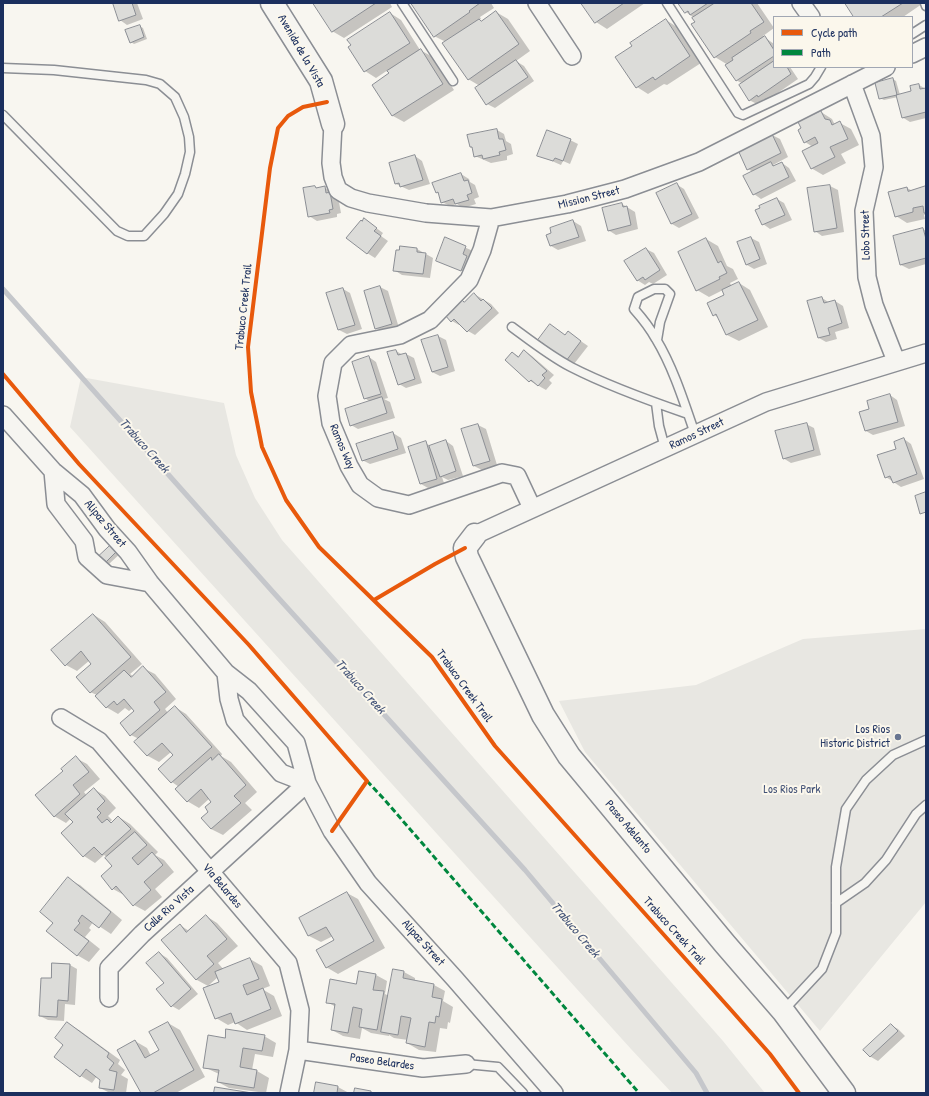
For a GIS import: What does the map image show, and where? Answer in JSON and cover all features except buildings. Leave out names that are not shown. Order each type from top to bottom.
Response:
[{"type":"street","name":"Avenida de la Vista","points":[[272,3],[321,81],[333,124]]},
{"type":"street","points":[[536,3],[572,56]]},
{"type":"street","points":[[801,3],[810,16]]},
{"type":"street","points":[[913,54],[926,47]]},
{"type":"street","name":"Mission Street","points":[[333,124],[331,163],[332,177],[338,190],[351,198],[368,203],[426,213],[491,218],[567,204],[625,189],[692,165],[884,68]]},
{"type":"street","name":"Lobo Street","points":[[852,84],[871,136],[874,167],[864,211],[867,277],[874,305],[896,361]]},
{"type":"street","name":"Ramos Way","points":[[491,218],[482,250],[469,280],[430,320],[400,335],[351,345],[333,363],[327,396],[331,424],[349,466],[360,485],[378,498],[409,505],[502,473],[517,476],[532,508]]},
{"type":"street","name":"Ramos Street","points":[[475,535],[766,402],[926,353]]},
{"type":"street","name":"Alipaz Street","points":[[3,415],[53,471],[82,495],[107,528],[128,552],[150,583],[226,673],[249,692],[296,743],[307,782],[332,831],[368,883],[455,979],[554,1093]]},
{"type":"street","points":[[53,471],[56,504],[84,541],[88,556],[107,575],[150,583]]},
{"type":"street","name":"Paseo Adelanto","points":[[475,535],[465,548],[466,557],[543,715],[569,756],[725,944],[783,1011],[844,1093]]},
{"type":"street","points":[[226,673],[229,700],[235,720],[281,773],[307,782]]},
{"type":"street","name":"Via Belardes","points":[[61,718],[99,741],[288,963],[300,1010],[298,1050],[289,1093]]},
{"type":"street","name":"Calle Rio Vista","points":[[109,998],[108,968],[142,934],[307,782]]},
{"type":"street","name":"Paseo Belardes","points":[[298,1050],[423,1068],[466,1064]]},
{"type":"lane","points":[[402,3],[453,81]]},
{"type":"lane","points":[[667,3],[738,113],[743,115],[809,84],[820,68]]},
{"type":"lane","points":[[913,33],[926,24]]},
{"type":"lane","points":[[3,68],[54,70],[146,80],[160,84],[175,97],[184,117],[189,136],[190,152],[185,174],[178,194],[164,214],[144,236],[134,237],[117,231],[3,115]]},
{"type":"lane","points":[[657,340],[660,322],[670,294],[665,289],[654,289],[638,297],[634,308],[648,325],[657,340],[678,386],[695,434]]},
{"type":"lane","points":[[512,327],[570,367],[656,403],[688,414]]},
{"type":"lane","points":[[656,403],[659,426],[665,448]]},
{"type":"lane","points":[[783,1011],[822,969],[836,933],[836,867],[846,809],[866,780],[893,755],[926,740]]},
{"type":"lane","points":[[836,903],[865,883],[886,860],[916,814],[926,805]]},
{"type":"lane","points":[[466,1064],[498,1067],[523,1093]]},
{"type":"green space","points":[[81,377],[224,403],[236,455],[255,498],[282,540],[723,1041],[765,1093],[672,1093],[70,427]]},
{"type":"green space","name":"Los Rios Park","points":[[926,629],[926,902],[820,1031],[585,752],[559,701],[696,685],[803,639]]},
{"type":"waterway","name":"Trabuco Creek","points":[[3,289],[273,592],[525,870],[696,1073],[707,1093]]},
{"type":"marked path","points":[[367,781],[639,1093]]},
{"type":"cycle path","name":"Trabuco Creek Trail","points":[[327,102],[303,107],[288,116],[278,128],[270,168],[248,347],[251,392],[262,447],[286,500],[319,547],[432,657],[495,746],[770,1054],[799,1093]]},
{"type":"cycle path","points":[[3,374],[79,464],[249,645],[367,781],[332,831]]},
{"type":"cycle path","points":[[374,600],[465,548]]},
{"type":"place","name":"Los Rios Historic District","points":[[898,737]]}]
